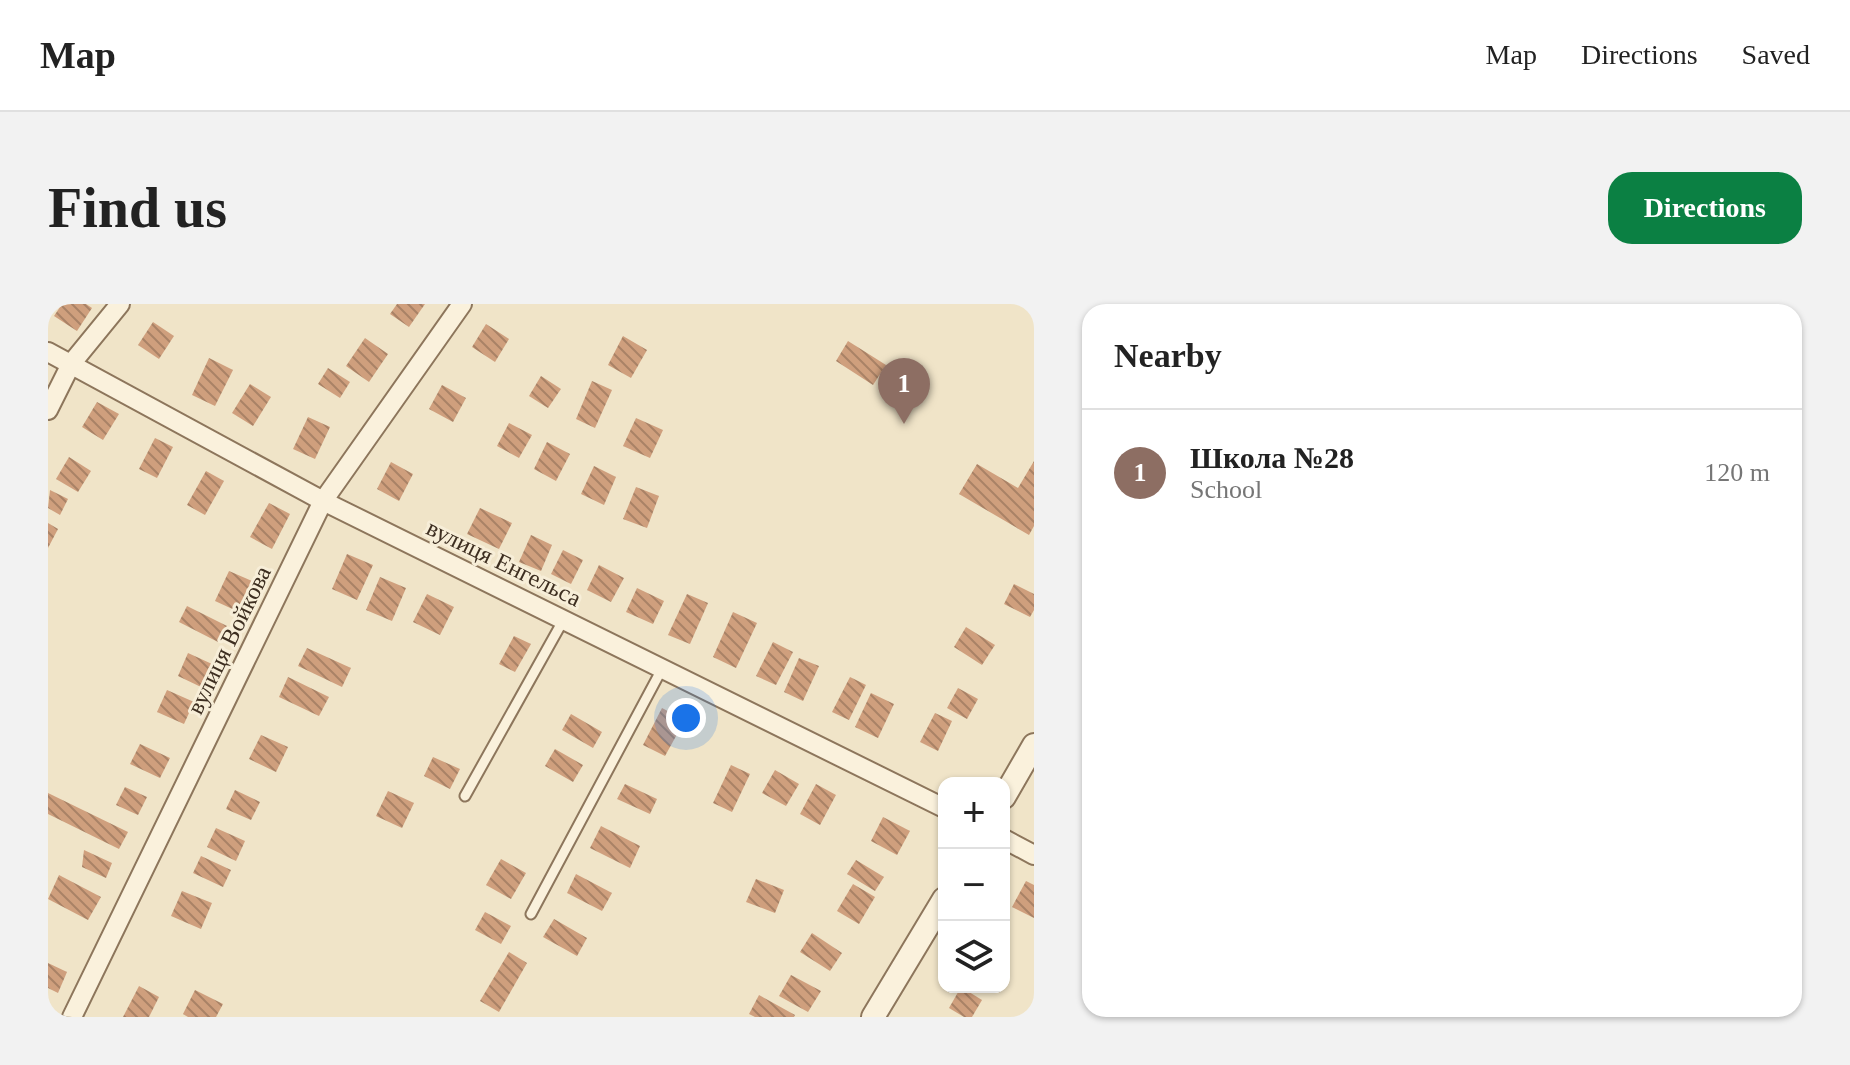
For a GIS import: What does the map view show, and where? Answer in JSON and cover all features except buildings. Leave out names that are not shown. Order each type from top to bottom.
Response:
[{"type":"street","points":[[48,410],[71,364],[120,304]]},
{"type":"street","name":"вулиця Войкова","points":[[72,1017],[323,501],[462,304]]},
{"type":"street","name":"вулиця Енгельса","points":[[48,352],[323,501],[938,805]]},
{"type":"street","points":[[1010,787],[1034,745]]},
{"type":"street","points":[[1010,842],[1034,855]]},
{"type":"street","points":[[873,1017],[938,909]]},
{"type":"lane","points":[[465,796],[564,619]]},
{"type":"lane","points":[[531,914],[663,667]]},
{"type":"place","name":"Школа №28","points":[[904,424]]}]
